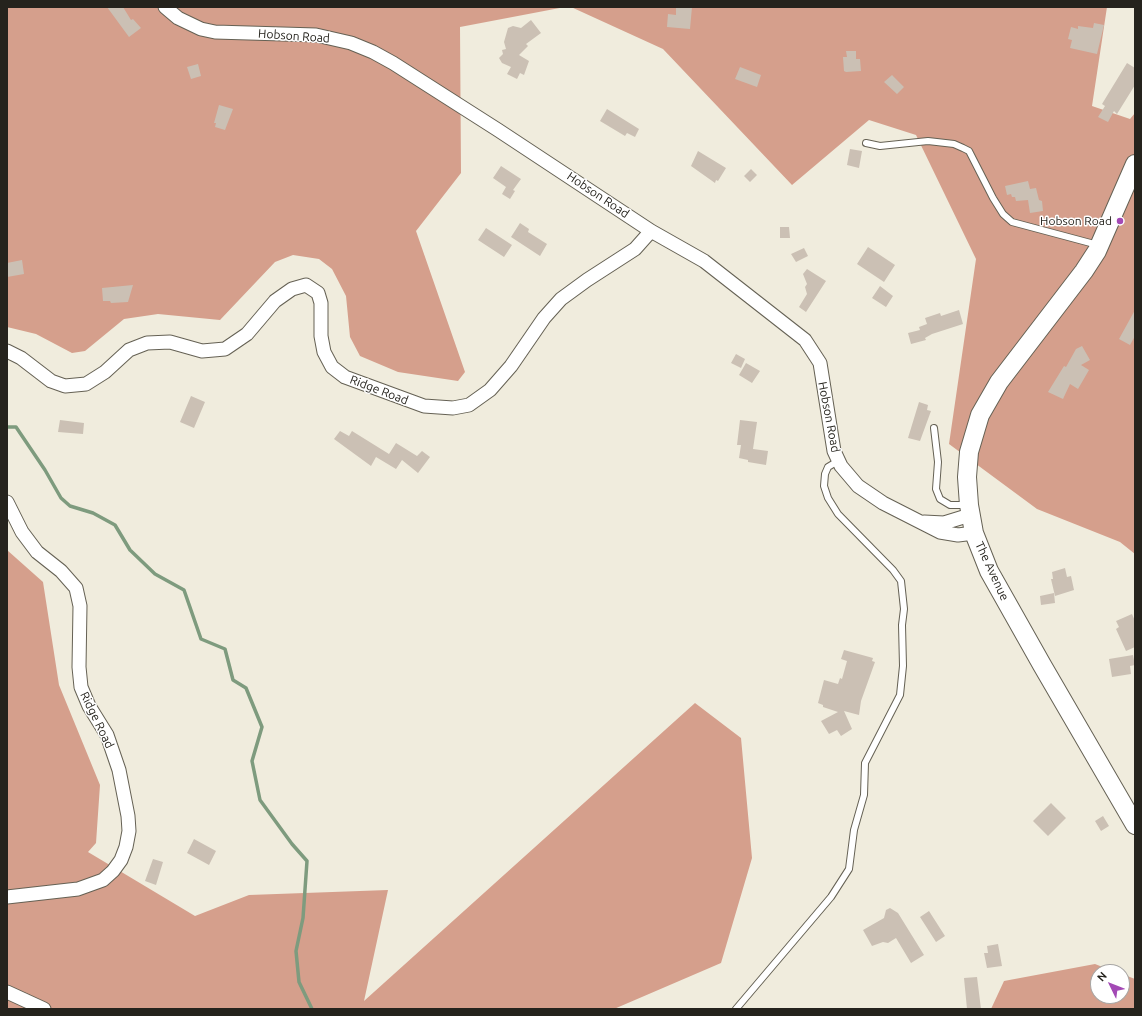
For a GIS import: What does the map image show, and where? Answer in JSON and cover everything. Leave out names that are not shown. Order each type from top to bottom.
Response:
[{"type":"street","name":"Hobson Road","points":[[165,7],[178,18],[201,29],[215,32],[316,35],[351,43],[373,52],[393,63],[573,178],[651,231],[704,261],[805,340],[820,364],[834,451],[838,461],[858,486],[883,503],[940,532],[950,535],[974,533]]},
{"type":"street","name":"The Avenue","points":[[1135,164],[1099,245],[1084,271],[999,382],[980,416],[974,433],[968,464],[969,510],[974,533],[981,552],[999,589],[1135,824]]},
{"type":"street","name":"Ridge Road","points":[[7,351],[21,358],[51,381],[65,386],[86,384],[106,372],[129,350],[147,343],[170,342],[202,351],[225,349],[247,334],[275,301],[292,289],[306,285],[318,293],[321,309],[321,336],[324,352],[332,367],[345,377],[424,406],[453,408],[469,405],[490,390],[511,366],[544,318],[561,299],[635,249],[651,231]]},
{"type":"street","name":"Ridge Road","points":[[7,502],[22,532],[33,547],[61,571],[76,588],[80,606],[79,667],[81,687],[89,706],[106,735],[119,770],[128,816],[129,830],[126,847],[121,860],[113,871],[103,880],[78,889],[7,897]]},
{"type":"street","name":"Hobson Road","points":[[920,521],[944,523],[969,510]]},
{"type":"street","points":[[7,992],[44,1009]]},
{"type":"lane","points":[[866,143],[880,146],[928,141],[954,144],[969,151],[1002,214],[1012,222],[1044,232],[1085,240],[1099,245]]},
{"type":"lane","points":[[934,428],[938,462],[936,489],[940,499],[950,505],[969,510]]},
{"type":"lane","points":[[736,1009],[826,903],[849,869],[854,830],[864,795],[865,763],[900,695],[903,666],[902,625],[904,609],[901,581],[893,570],[838,514],[828,498],[824,486],[825,474],[828,467],[838,461]]},
{"type":"shaded area","points":[[7,7],[565,7],[460,27],[461,173],[416,231],[465,372],[458,381],[398,372],[360,356],[350,337],[346,296],[332,269],[319,259],[293,255],[275,262],[220,320],[158,314],[124,319],[85,351],[72,353],[36,334],[7,327]]},
{"type":"shaded area","points":[[571,7],[1107,7],[1092,106],[1130,119],[1135,113],[1135,554],[1120,542],[1037,509],[949,444],[976,259],[916,135],[869,120],[792,185],[663,49]]},
{"type":"shaded area","points":[[7,550],[43,582],[59,685],[100,785],[96,843],[88,852],[195,916],[249,895],[388,890],[364,1001],[695,703],[741,738],[752,858],[721,963],[614,1009],[7,1009]]},
{"type":"shaded area","points":[[1090,965],[1090,1004],[1130,1004],[1130,977],[1135,979],[1135,1009],[991,1009],[1004,981]]},
{"type":"building","points":[[107,7],[123,7],[131,20],[133,19],[141,28],[129,37]]},
{"type":"building","points":[[676,7],[692,7],[690,29],[667,27],[668,14],[676,15]]},
{"type":"building","points":[[531,20],[541,33],[526,44],[528,46],[519,55],[529,61],[524,75],[520,73],[517,79],[507,74],[511,67],[502,63],[499,58],[503,54],[502,50],[506,49],[504,42],[508,28],[513,26],[521,28]]},
{"type":"building","points":[[1094,23],[1104,25],[1097,54],[1070,48],[1072,40],[1068,39],[1071,27],[1078,29],[1078,26],[1093,28]]},
{"type":"building","points":[[846,51],[856,51],[856,59],[860,59],[861,71],[844,71],[843,57],[847,57]]},
{"type":"building","points":[[1127,63],[1135,68],[1135,85],[1117,114],[1114,111],[1108,122],[1098,117],[1105,106],[1102,104]]},
{"type":"building","points":[[198,64],[201,76],[191,79],[187,67]]},
{"type":"building","points":[[740,67],[761,75],[757,87],[735,79]]},
{"type":"building","points":[[892,75],[904,87],[897,94],[884,82]]},
{"type":"building","points":[[219,105],[233,109],[225,130],[215,127],[216,123],[214,123]]},
{"type":"building","points":[[607,109],[639,129],[635,137],[627,133],[625,136],[600,121]]},
{"type":"building","points":[[850,149],[862,151],[859,168],[847,165]]},
{"type":"building","points":[[698,151],[726,168],[718,181],[716,180],[715,183],[691,166]]},
{"type":"building","points":[[501,166],[521,179],[513,190],[515,191],[510,199],[502,194],[506,187],[493,178]]},
{"type":"building","points":[[751,169],[757,175],[750,182],[744,176]]},
{"type":"building","points":[[1028,181],[1030,189],[1036,188],[1039,200],[1042,201],[1043,211],[1030,213],[1028,200],[1016,201],[1015,197],[1012,197],[1011,194],[1007,195],[1005,186]]},
{"type":"building","points":[[520,223],[529,229],[528,232],[547,244],[540,256],[511,237]]},
{"type":"building","points":[[780,227],[789,227],[790,238],[780,238]]},
{"type":"building","points":[[486,228],[512,245],[504,257],[478,240]]},
{"type":"building","points":[[868,247],[895,265],[884,282],[857,264]]},
{"type":"building","points":[[804,248],[808,256],[796,262],[791,254]]},
{"type":"building","points":[[22,260],[24,274],[7,277],[7,263]]},
{"type":"building","points":[[807,269],[826,281],[806,312],[799,307],[807,294],[805,287],[807,284],[803,274]]},
{"type":"building","points":[[133,285],[128,302],[111,303],[110,301],[103,301],[102,288]]},
{"type":"building","points":[[880,286],[893,296],[886,307],[872,298]]},
{"type":"building","points":[[959,310],[963,324],[932,334],[925,338],[926,340],[911,344],[908,333],[920,330],[919,327],[927,324],[925,318],[940,313],[941,316]]},
{"type":"building","points":[[1135,310],[1135,336],[1130,345],[1119,339]]},
{"type":"building","points":[[1082,346],[1090,360],[1081,365],[1089,370],[1078,389],[1070,384],[1063,399],[1048,392],[1064,366],[1066,367],[1076,349]]},
{"type":"building","points":[[736,354],[745,359],[741,368],[731,363]]},
{"type":"building","points":[[746,363],[760,371],[752,383],[739,375]]},
{"type":"building","points":[[191,396],[205,402],[194,428],[180,422]]},
{"type":"building","points":[[919,402],[928,405],[927,410],[931,411],[920,441],[908,438]]},
{"type":"building","points":[[60,420],[84,423],[83,434],[58,432]]},
{"type":"building","points":[[740,420],[757,422],[753,449],[768,451],[766,465],[748,462],[748,460],[739,458],[741,445],[737,445]]},
{"type":"building","points":[[340,431],[349,436],[352,431],[389,454],[396,443],[417,456],[422,451],[430,457],[418,473],[402,460],[396,469],[376,457],[371,466],[334,439]]},
{"type":"building","points":[[1065,568],[1067,577],[1071,576],[1074,590],[1055,596],[1051,579],[1053,579],[1052,572]]},
{"type":"building","points":[[1054,593],[1055,603],[1041,605],[1040,596]]},
{"type":"building","points":[[1132,614],[1135,621],[1135,647],[1126,651],[1116,629],[1119,627],[1116,621]]},
{"type":"building","points":[[844,650],[873,658],[872,661],[875,662],[861,701],[859,715],[844,711],[852,729],[841,736],[837,730],[829,734],[821,721],[838,712],[823,707],[823,705],[818,703],[824,680],[838,684],[840,678],[842,679],[847,661],[841,659]]},
{"type":"building","points":[[1133,655],[1135,665],[1130,666],[1131,674],[1112,677],[1109,659]]},
{"type":"building","points":[[1051,803],[1066,818],[1048,836],[1033,821]]},
{"type":"building","points":[[1103,816],[1109,826],[1101,831],[1095,821]]},
{"type":"building","points":[[194,839],[216,851],[209,865],[187,853]]},
{"type":"building","points":[[153,859],[163,862],[156,885],[145,881]]},
{"type":"building","points":[[890,908],[898,913],[924,955],[911,963],[896,938],[888,943],[883,942],[872,946],[863,930],[884,918],[886,910]]},
{"type":"building","points":[[929,911],[945,936],[936,942],[920,917]]},
{"type":"building","points":[[998,944],[1002,966],[987,968],[984,953],[988,953],[987,946]]},
{"type":"building","points":[[977,977],[981,1009],[967,1009],[964,978]]},
{"type":"waterway","points":[[7,427],[16,427],[45,470],[61,498],[70,506],[93,513],[115,525],[130,550],[155,574],[184,590],[201,639],[225,649],[233,680],[246,688],[262,727],[252,761],[260,800],[292,844],[307,861],[303,918],[296,951],[299,982],[312,1009]]},
{"type":"place","name":"Hobson Road","points":[[1120,221]]}]
